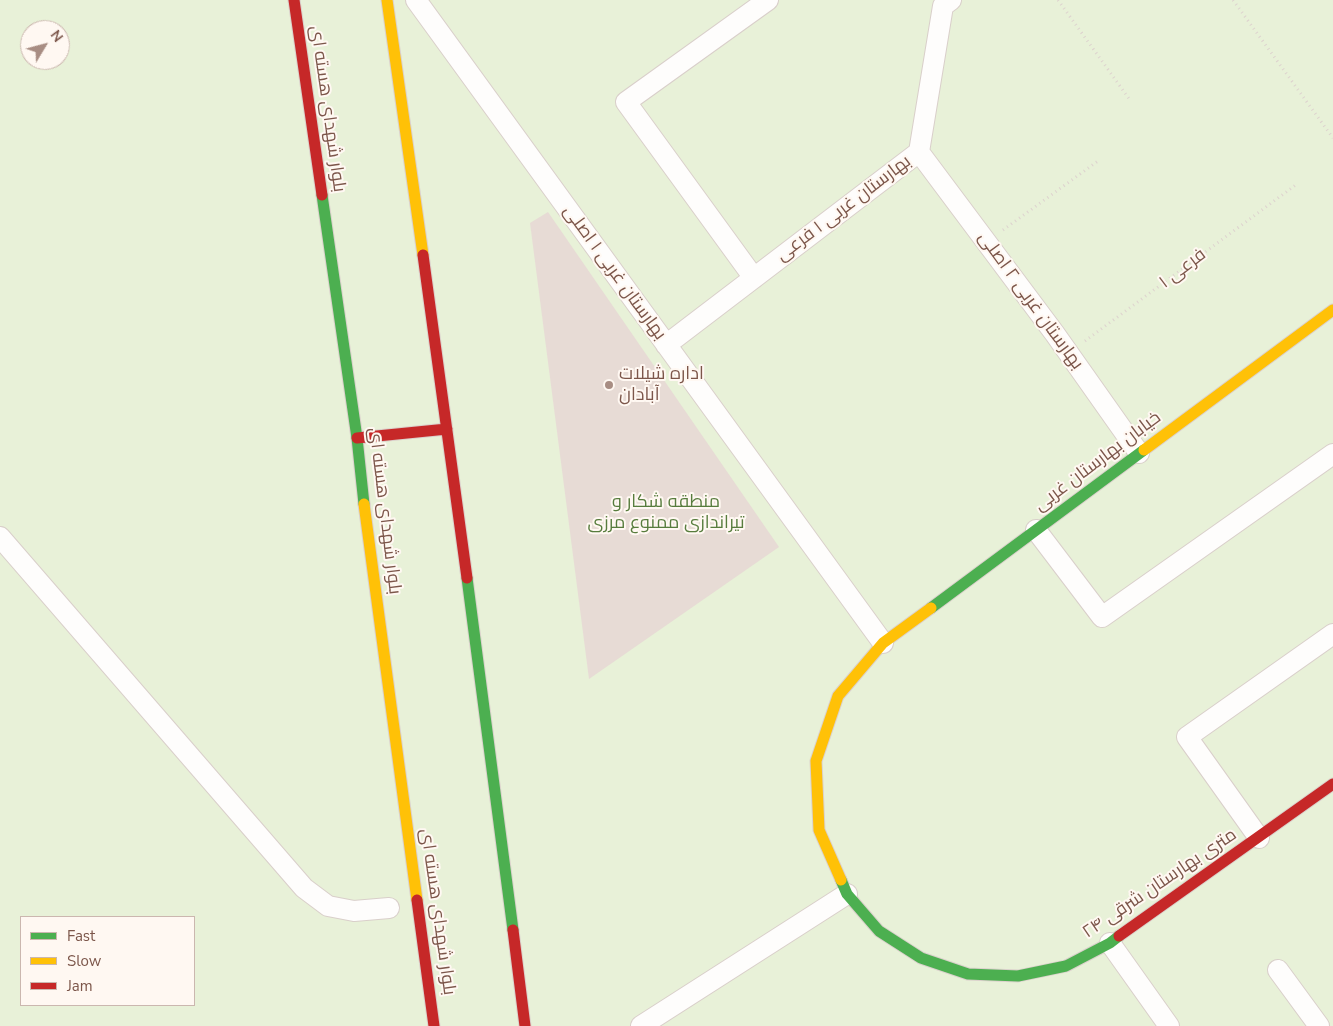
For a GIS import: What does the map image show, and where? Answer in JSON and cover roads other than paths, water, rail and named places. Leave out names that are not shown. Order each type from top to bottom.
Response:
[{"type":"main road","name":"بلوار شهدای هسته ای","points":[[294,0],[357,438],[363,499],[434,1026]]},
{"type":"main road","points":[[387,0],[447,428],[525,1026]]},
{"type":"main road","name":"خیابان بهارستان غربی","points":[[883,643],[1333,310]]},
{"type":"main road","points":[[357,438],[447,428]]},
{"type":"main road","name":"۲۴ متری بهارستان شرقی","points":[[883,643],[838,696],[816,761],[819,830],[846,894],[879,931],[921,958],[968,974],[1018,976],[1066,966],[1110,943],[1333,784]]},
{"type":"street","name":"بهارستان غربی ۱ اصلی","points":[[416,0],[883,643]]},
{"type":"street","points":[[754,278],[626,102],[768,0]]},
{"type":"street","name":"بهارستان غربی ۱ فرعی","points":[[666,345],[919,152],[944,2]]},
{"type":"street","name":"بهارستان غربی ۲ اصلی","points":[[919,152],[1069,353],[1139,453]]},
{"type":"street","points":[[1036,530],[1102,617],[1333,454]]},
{"type":"street","points":[[0,537],[304,888],[328,906],[354,911],[389,908]]},
{"type":"street","points":[[1258,838],[1187,737],[1333,634]]},
{"type":"street","points":[[641,1026],[846,894]]},
{"type":"street","points":[[1110,943],[1169,1026]]},
{"type":"street","points":[[1278,970],[1318,1026]]},
{"type":"place","name":"اداره شیلات آبادان","points":[[609,385]]},
{"type":"park label","name":"منطقه شکار و تیراندازی ممنوع مرزی","points":[[666,513]]}]
